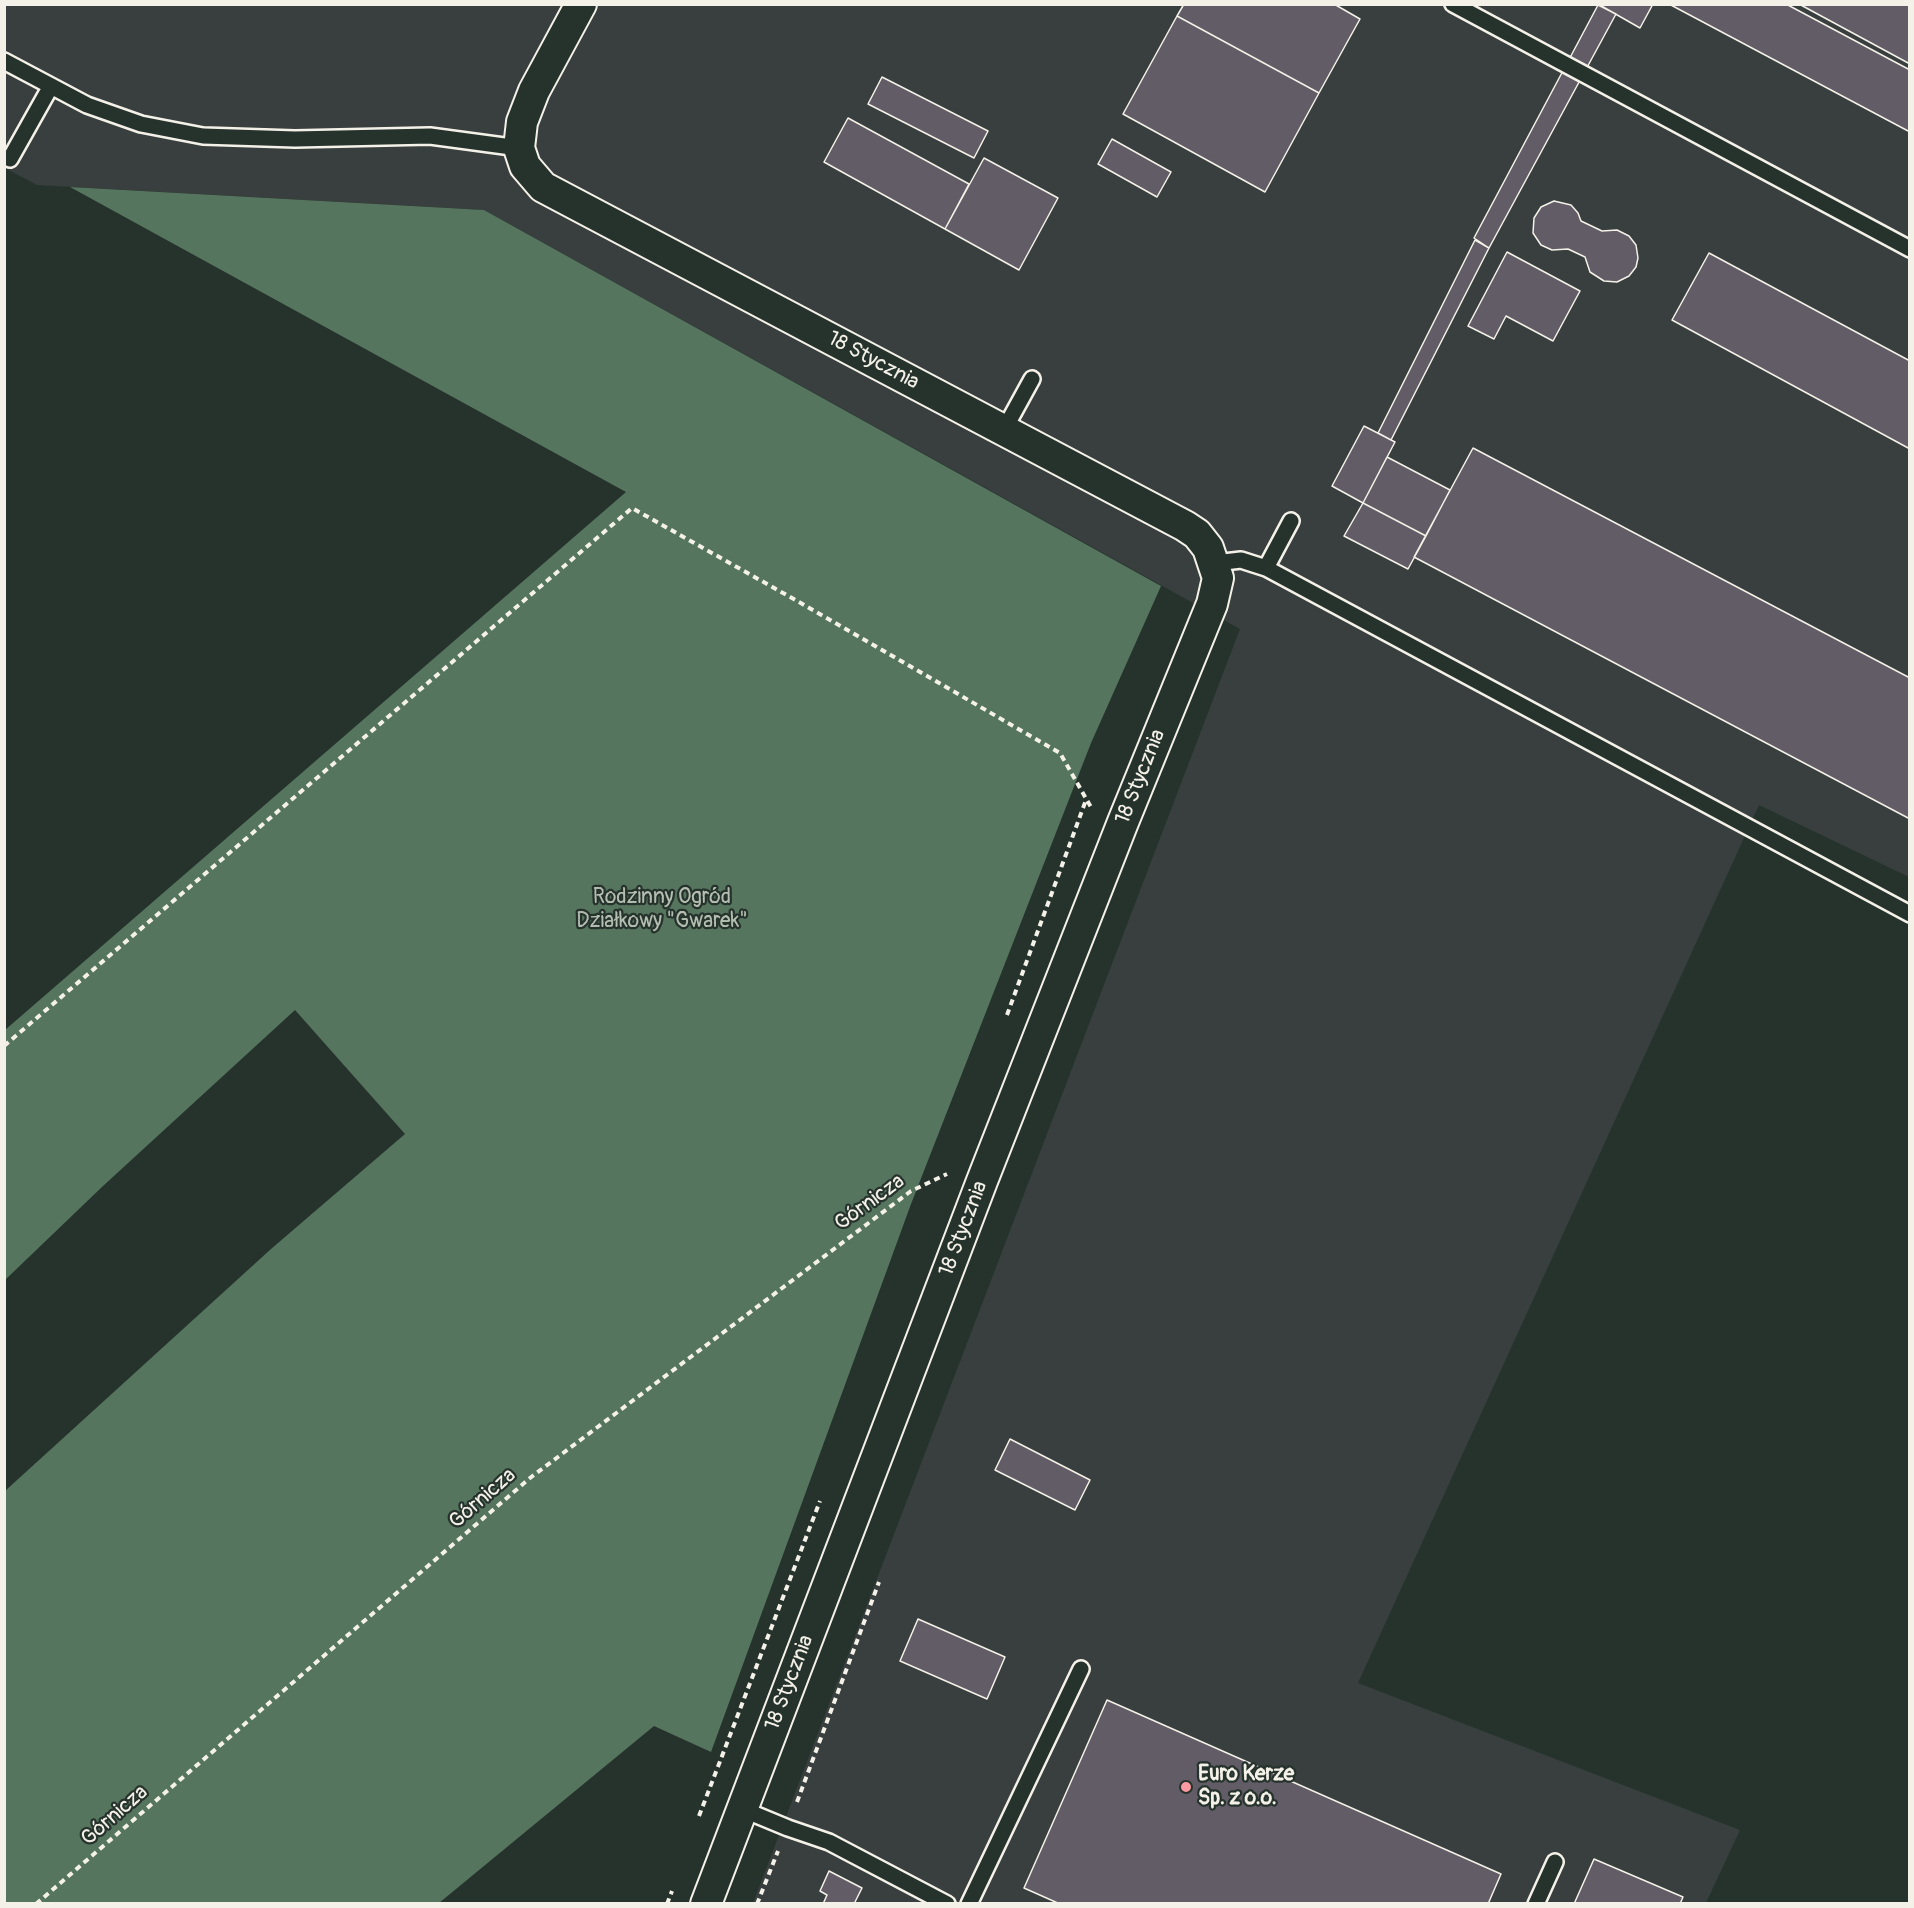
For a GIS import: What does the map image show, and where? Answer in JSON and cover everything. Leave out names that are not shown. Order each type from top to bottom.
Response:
[{"type":"street","points":[[519,148],[522,122],[534,91],[581,4]]},
{"type":"street","name":"18 Stycznia","points":[[519,148],[525,166],[543,187],[1185,525],[1197,534],[1208,548],[1215,563],[1218,578],[1212,604],[1123,822],[982,1182],[706,1904]]},
{"type":"lane","points":[[1454,4],[1910,249]]},
{"type":"lane","points":[[4,61],[87,105],[141,124],[203,136],[295,139],[430,136],[519,148]]},
{"type":"lane","points":[[10,159],[51,86]]},
{"type":"lane","points":[[1004,430],[1032,379]]},
{"type":"lane","points":[[1266,568],[1291,520]]},
{"type":"lane","points":[[1215,563],[1241,560],[1266,568],[1910,914]]},
{"type":"lane","points":[[969,1904],[1081,1669]]},
{"type":"lane","points":[[742,1809],[829,1842],[947,1904]]},
{"type":"lane","points":[[1536,1904],[1556,1862]]},
{"type":"path","points":[[4,1046],[632,508],[1060,753],[1093,811],[1123,822]]},
{"type":"path","name":"Górnicza","points":[[36,1904],[530,1478],[911,1191],[949,1173],[982,1182]]},
{"type":"path","points":[[757,1904],[788,1828],[879,1582]]},
{"type":"shaded area","points":[[4,5],[1909,5],[1909,877],[1759,805],[1358,1683],[1740,1830],[1706,1903],[753,1903],[1240,629],[484,210],[37,185],[5,168]]},
{"type":"green space","name":"Rodzinny Ogród Działkowy \"Gwarek\"","points":[[70,187],[484,210],[1161,586],[1091,743],[911,1204],[711,1752],[654,1726],[439,1903],[5,1903],[5,1491],[271,1249],[405,1134],[295,1010],[103,1186],[5,1280],[5,1030],[626,492]]},
{"type":"building","points":[[1184,4],[1334,4],[1360,19],[1319,93],[1177,16]]},
{"type":"building","points":[[1598,4],[1653,4],[1640,28]]},
{"type":"building","points":[[1669,4],[1786,4],[1910,70],[1910,132]]},
{"type":"building","points":[[1799,4],[1910,4],[1910,64]]},
{"type":"building","points":[[1598,5],[1616,14],[1489,248],[1474,238]]},
{"type":"building","points":[[1177,16],[1319,93],[1265,192],[1123,114]]},
{"type":"building","points":[[882,77],[988,131],[974,158],[868,104]]},
{"type":"building","points":[[848,118],[969,184],[945,229],[824,162]]},
{"type":"building","points":[[1112,139],[1171,172],[1157,197],[1098,164]]},
{"type":"building","points":[[984,158],[1058,198],[1019,270],[945,229]]},
{"type":"building","points":[[1554,201],[1571,205],[1581,221],[1602,231],[1617,230],[1629,236],[1636,245],[1638,258],[1636,267],[1629,276],[1617,282],[1604,281],[1590,272],[1585,257],[1568,249],[1552,250],[1541,245],[1533,233],[1534,218],[1541,207]]},
{"type":"building","points":[[1475,240],[1489,248],[1391,440],[1378,433]]},
{"type":"building","points":[[1507,252],[1580,291],[1553,341],[1506,316],[1494,339],[1468,326]]},
{"type":"building","points":[[1709,253],[1910,361],[1910,449],[1672,320]]},
{"type":"building","points":[[1364,426],[1395,442],[1363,503],[1332,486]]},
{"type":"building","points":[[1473,448],[1910,678],[1910,819],[1414,557]]},
{"type":"building","points":[[1387,457],[1450,490],[1426,536],[1363,503]]},
{"type":"building","points":[[1363,503],[1426,536],[1408,569],[1344,536]]},
{"type":"building","points":[[1010,1439],[1090,1480],[1075,1510],[995,1470]]},
{"type":"building","points":[[918,1619],[1005,1657],[987,1699],[900,1661]]},
{"type":"building","name":"Euro Kerze Sp. z o.o.","points":[[1107,1700],[1501,1874],[1488,1904],[1060,1904],[1024,1888]]},
{"type":"building","points":[[1594,1859],[1683,1897],[1680,1904],[1574,1904]]},
{"type":"building","points":[[829,1871],[862,1888],[854,1904],[823,1904],[827,1895],[820,1891]]},
{"type":"place","name":"Euro Kerze Sp. z o.o.","points":[[1186,1787]]}]
